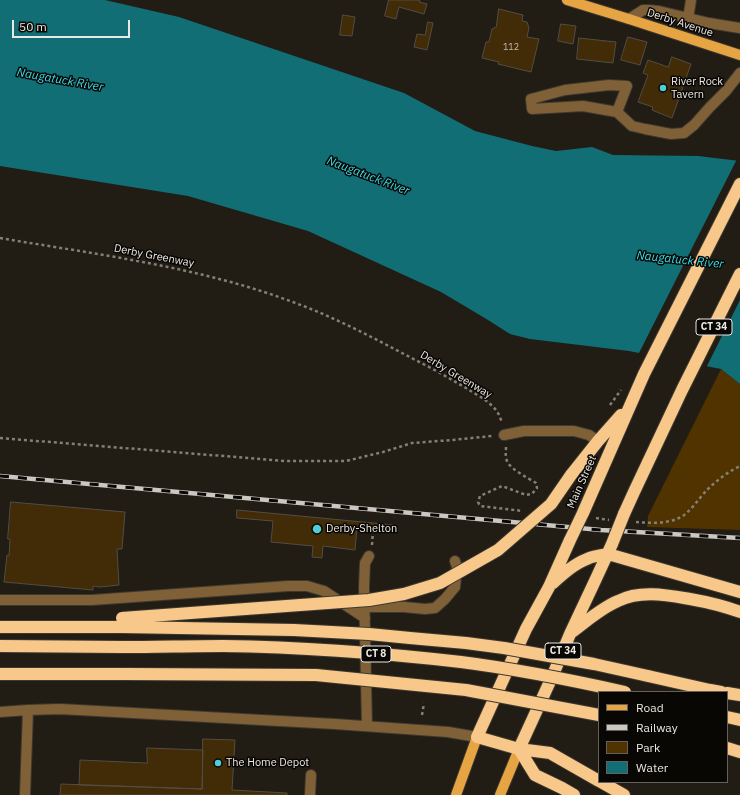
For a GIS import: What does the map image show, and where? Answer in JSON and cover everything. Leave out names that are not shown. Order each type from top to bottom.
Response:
[{"type":"highway","name":"Main Street","points":[[477,736],[526,629],[549,587],[644,374],[740,184]]},
{"type":"highway","name":"CT 34","points":[[519,749],[570,634],[610,549],[628,518],[634,492],[687,379],[740,274]]},
{"type":"highway","points":[[0,627],[122,622],[369,600],[404,594],[440,583],[498,550],[551,504],[571,475],[598,441],[629,407]]},
{"type":"highway","points":[[549,587],[575,565],[610,549],[740,592]]},
{"type":"highway","points":[[570,634],[602,609],[619,600],[638,595],[670,595],[710,602],[740,612]]},
{"type":"highway","points":[[122,622],[369,634],[466,643],[504,648],[594,664],[716,691]]},
{"type":"highway","name":"CT 8","points":[[0,646],[223,646],[312,649],[463,662],[571,680],[620,691]]},
{"type":"highway","points":[[0,674],[316,675],[466,690],[598,715]]},
{"type":"highway","points":[[728,693],[740,694]]},
{"type":"highway","points":[[728,717],[740,720]]},
{"type":"highway","points":[[477,736],[519,749],[550,753],[598,781]]},
{"type":"highway","points":[[728,748],[740,752]]},
{"type":"highway","points":[[519,749],[535,775],[574,795]]},
{"type":"highway","points":[[602,783],[624,795]]},
{"type":"main road","name":"Derby Avenue","points":[[567,0],[740,55]]},
{"type":"main road","name":"Main Street","points":[[456,795],[477,736]]},
{"type":"main road","name":"CT 34","points":[[500,795],[519,749]]},
{"type":"lane","points":[[688,19],[691,0]]},
{"type":"lane","points":[[629,19],[643,10],[648,10],[659,11],[708,23],[740,28]]},
{"type":"lane","points":[[616,112],[627,86],[609,85],[571,90],[531,99],[532,109],[583,106],[616,112],[632,126],[671,134],[684,133],[694,125],[726,91],[740,73]]},
{"type":"lane","points":[[504,435],[524,431],[574,431],[590,435],[598,441]]},
{"type":"lane","points":[[366,726],[364,607],[365,563],[369,556]]},
{"type":"lane","points":[[364,607],[434,608],[445,600],[455,587],[457,566],[455,561]]},
{"type":"lane","points":[[0,600],[92,600],[288,586],[307,586],[324,591],[364,618]]},
{"type":"lane","points":[[0,712],[60,709],[366,726],[448,732],[477,736]]},
{"type":"lane","points":[[25,795],[28,710]]},
{"type":"lane","points":[[310,795],[311,775]]},
{"type":"path","name":"Derby Greenway","points":[[0,238],[171,267],[207,275],[299,304],[373,337],[443,375],[494,407],[500,415],[508,463],[524,476],[536,483],[537,488],[532,494],[526,495],[502,486],[480,496],[478,502],[480,506],[526,511]]},
{"type":"path","points":[[0,438],[284,461],[346,462],[412,443],[504,435]]},
{"type":"path","points":[[628,518],[660,523],[671,522],[681,518],[719,479],[731,470],[740,466]]},
{"type":"path","points":[[594,518],[610,520]]},
{"type":"path","points":[[422,715],[424,703]]},
{"type":"green space","points":[[721,369],[740,384],[740,530],[647,527],[648,516]]},
{"type":"water","name":"Naugatuck River","points":[[0,0],[105,0],[179,17],[404,93],[475,131],[532,146],[556,151],[592,147],[613,155],[698,156],[740,161],[740,384],[721,369],[629,351],[530,339],[510,334],[441,292],[308,231],[188,196],[0,166]]},
{"type":"pier","points":[[737,159],[740,159],[740,300],[706,368],[638,355]]},
{"type":"building","points":[[389,0],[420,0],[419,2],[427,4],[424,14],[399,7],[396,19],[385,16]]},
{"type":"building","points":[[499,9],[523,15],[522,21],[527,22],[529,28],[527,37],[539,39],[531,72],[498,64],[499,62],[482,58],[486,42],[489,42],[492,29],[496,27]]},
{"type":"building","points":[[343,15],[355,17],[352,36],[340,35]]},
{"type":"building","points":[[428,22],[433,23],[427,50],[414,47],[417,34],[425,35]]},
{"type":"building","points":[[561,24],[576,26],[573,44],[558,41]]},
{"type":"building","points":[[628,37],[647,42],[640,65],[621,60]]},
{"type":"building","points":[[579,38],[616,42],[613,63],[577,59]]},
{"type":"building","name":"River Rock Tavern","points":[[672,57],[691,64],[672,118],[652,110],[653,107],[638,102],[648,75],[643,73],[648,60],[668,67]]},
{"type":"building","points":[[11,502],[125,512],[122,549],[117,549],[119,585],[100,587],[93,586],[93,590],[4,582],[7,555],[9,556],[10,539],[8,539]]},
{"type":"building","name":"Derby-Shelton","points":[[237,510],[394,525],[393,531],[357,528],[355,550],[323,546],[322,558],[312,557],[313,546],[271,542],[273,521],[237,518]]},
{"type":"building","name":"The Home Depot","points":[[203,739],[235,740],[232,790],[287,793],[287,795],[60,795],[61,784],[202,789]]},
{"type":"building","points":[[147,748],[203,750],[202,789],[79,785],[80,760],[147,763]]},
{"type":"railway","points":[[0,476],[601,530],[740,538]]},
{"type":"place","name":"River Rock Tavern","points":[[663,88]]},
{"type":"place","name":"Derby-Shelton","points":[[317,529]]},
{"type":"place","name":"The Home Depot","points":[[218,763]]}]
